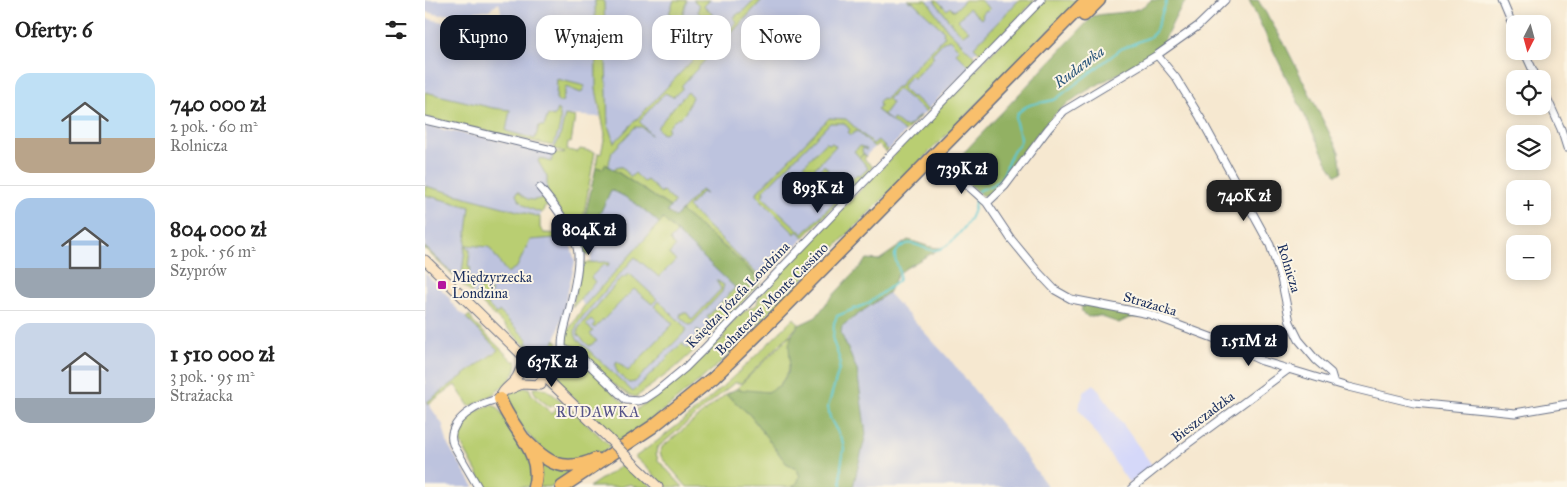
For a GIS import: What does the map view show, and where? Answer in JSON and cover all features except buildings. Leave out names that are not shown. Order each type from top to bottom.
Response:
[{"type":"highway","name":"Bohaterów Monte Cassino","points":[[562,487],[623,446],[696,392],[740,352],[1087,0]]},
{"type":"highway","name":"Bohaterów Monte Cassino","points":[[577,487],[657,433],[719,383],[784,320],[1099,0]]},
{"type":"highway","points":[[501,396],[524,438],[535,464],[536,475],[533,487]]},
{"type":"highway","points":[[524,438],[537,453],[547,460],[563,466],[587,463],[623,446]]},
{"type":"main road","points":[[425,260],[525,357],[543,364],[548,380],[659,487]]},
{"type":"main road","points":[[497,331],[517,358],[521,378],[526,384]]},
{"type":"main road","points":[[501,396],[516,379],[520,368],[525,362],[534,360]]},
{"type":"main road","points":[[537,385],[543,381],[546,372]]},
{"type":"main road","points":[[501,396],[520,384],[526,384],[545,386],[567,400]]},
{"type":"street","name":"Księdza Józefa Londzina","points":[[563,353],[587,363],[626,400],[638,401],[657,391],[694,359],[1041,0]]},
{"type":"street","points":[[987,203],[1005,186],[1047,129],[1064,112],[1157,55],[1198,26],[1225,0]]},
{"type":"street","points":[[1502,0],[1508,15]]},
{"type":"street","name":"Rolnicza","points":[[1157,55],[1175,78],[1200,117],[1270,245],[1281,278],[1291,322],[1299,340],[1316,360],[1331,373],[1335,383]]},
{"type":"street","points":[[1551,107],[1567,148]]},
{"type":"street","points":[[425,120],[552,150]]},
{"type":"street","name":"Strażacka","points":[[950,170],[987,203],[1011,239],[1055,290],[1071,298],[1149,314],[1213,338],[1263,361],[1335,383],[1414,403],[1501,413],[1515,413],[1567,404]]},
{"type":"street","points":[[540,188],[548,197],[572,235],[578,253],[572,295],[561,339],[563,353]]},
{"type":"street","points":[[534,360],[545,360],[555,353],[563,353]]},
{"type":"street","points":[[546,372],[548,365],[563,353]]},
{"type":"street","name":"Bieszczadzka","points":[[1133,487],[1182,448],[1289,369]]},
{"type":"street","points":[[478,487],[453,444],[451,439],[452,431],[458,421],[465,416],[486,402],[501,396]]},
{"type":"shaded area","points":[[425,0],[595,0],[595,15],[536,15],[536,60],[596,60],[596,89],[600,117],[567,115],[560,148],[425,117],[425,18],[440,21],[440,60],[526,60],[526,15],[500,15],[499,3],[489,10],[440,15],[425,12]]},
{"type":"shaded area","points":[[604,0],[1027,0],[971,57],[975,61],[886,152],[878,144],[874,147],[864,158],[873,167],[761,282],[734,255],[682,211],[676,217],[603,169],[608,125],[606,60],[642,60],[642,15],[604,15]]},
{"type":"shaded area","points":[[425,126],[558,153],[547,200],[540,217],[425,186]]},
{"type":"shaded area","points":[[610,190],[629,198],[659,223],[663,219],[740,292],[699,338],[634,396],[567,332],[584,306],[580,299],[589,268],[595,236],[591,233]]},
{"type":"shaded area","points":[[425,195],[470,207],[489,247],[517,267],[530,240],[567,237],[575,262],[558,332],[551,349],[545,355],[535,354],[425,247]]},
{"type":"shaded area","points":[[425,273],[449,297],[451,303],[498,349],[427,402],[443,425],[448,445],[474,487],[425,487]]},
{"type":"shaded area","points":[[888,293],[952,362],[1048,487],[853,487],[866,434],[841,333],[842,326]]},
{"type":"shaded area","points":[[1094,384],[1152,465],[1129,483],[1078,408],[1085,391]]},
{"type":"green space","points":[[595,0],[604,0],[604,15],[595,15]]},
{"type":"green space","points":[[674,0],[687,0],[683,15],[669,14]]},
{"type":"green space","points":[[693,0],[710,0],[704,6],[713,15],[701,15],[698,12],[699,5]]},
{"type":"green space","points":[[754,0],[762,0],[748,15],[741,15],[741,23],[731,34],[731,29],[737,22],[733,18]]},
{"type":"green space","points":[[907,0],[927,0],[947,29],[973,55],[975,60],[970,67],[956,53],[959,49],[949,39],[942,43],[932,54],[934,57],[914,78],[910,76],[902,88],[911,97],[914,97],[929,109],[926,112],[898,89],[888,99],[892,103],[884,114],[891,121],[877,110],[880,106],[879,102],[882,98],[885,99],[896,87],[899,87],[906,76],[945,36],[944,31],[912,1]]},
{"type":"green space","points":[[934,0],[937,0],[947,10],[950,7],[954,11],[965,0],[980,0],[990,9],[986,10],[981,19],[969,8],[958,20],[969,31],[963,35],[954,27]]},
{"type":"green space","points":[[1019,0],[1035,0],[985,53],[979,52],[974,47]]},
{"type":"green space","points":[[1045,0],[1080,0],[719,364],[668,407],[620,442],[551,377],[554,363],[558,361],[565,358],[573,358],[581,362],[626,404],[621,411],[628,418],[641,406],[654,399],[713,343],[723,338],[725,339],[723,336],[725,331],[740,314],[757,304],[759,296]]},
{"type":"green space","points":[[1151,0],[1188,0],[1179,11],[1166,38],[1158,48],[1067,104],[1056,113],[1036,135],[992,195],[981,195],[951,168],[1093,16],[1131,11],[1138,9]]},
{"type":"green space","points":[[1249,0],[1258,0],[1284,43],[1339,152],[1342,172],[1336,175],[1326,160]]},
{"type":"green space","points":[[596,60],[606,60],[608,125],[614,143],[693,60],[705,60],[682,85],[682,89],[673,97],[665,93],[639,121],[652,136],[642,127],[635,127],[612,152],[608,166],[605,164],[603,169],[596,167],[598,153],[601,154],[605,135],[596,89]]},
{"type":"green space","points":[[557,79],[585,86],[581,93],[566,87],[562,102],[558,102],[556,98]]},
{"type":"green space","points":[[425,92],[493,108],[510,110],[506,131],[535,139],[539,126],[544,126],[548,115],[554,117],[557,109],[560,115],[558,133],[553,146],[425,117]]},
{"type":"green space","points":[[688,92],[692,97],[685,113],[667,128],[669,129],[664,134],[661,133],[658,126]]},
{"type":"green space","points":[[565,115],[575,117],[571,143],[568,142],[567,150],[578,152],[580,149],[595,152],[584,214],[576,235],[547,192],[547,177],[538,161],[540,158],[551,162],[554,152],[564,154],[565,152],[554,149],[560,137]]},
{"type":"green space","points":[[921,115],[905,132],[891,121],[894,119],[904,127],[907,127]]},
{"type":"green space","points":[[829,118],[846,119],[873,144],[878,140],[888,150],[886,152],[878,144],[874,147],[857,131],[851,135],[848,132],[850,130],[844,123],[830,123],[763,191],[762,196],[803,234],[854,182],[852,179],[857,174],[860,176],[868,168],[854,151],[860,146],[867,149],[862,149],[863,154],[860,157],[864,154],[866,156],[864,159],[873,167],[804,237],[797,231],[795,234],[755,194]]},
{"type":"green space","points":[[826,142],[836,146],[811,172],[815,175],[824,165],[828,170],[818,181],[804,165]]},
{"type":"green space","points":[[605,164],[670,207],[667,212],[675,217],[681,211],[734,255],[761,282],[746,298],[663,219],[659,223],[637,204],[611,190],[591,233],[595,235],[590,256],[579,251],[586,230],[583,225],[596,167],[603,169]]},
{"type":"green space","points":[[622,167],[631,177],[635,173],[644,182],[647,180],[661,193],[663,191],[675,202],[670,207],[613,169]]},
{"type":"green space","points":[[425,186],[540,217],[540,228],[544,233],[568,235],[571,242],[567,237],[530,240],[517,267],[507,273],[489,247],[466,245],[470,250],[468,267],[471,268],[467,275],[477,282],[471,293],[425,249],[425,247],[461,282],[470,207],[425,195]]},
{"type":"green space","points":[[701,190],[706,194],[702,192],[688,207],[761,278],[760,280],[734,255],[681,211]]},
{"type":"green space","points":[[517,192],[530,200],[544,197],[550,205],[545,206],[542,213],[534,210],[521,202],[516,195]]},
{"type":"green space","points":[[663,219],[677,233],[670,240],[675,247],[669,254],[676,260],[659,277],[635,257],[583,316],[575,330],[577,339],[633,392],[682,343],[687,349],[696,341],[698,347],[675,368],[636,397],[629,395],[613,384],[567,347],[565,343],[567,332],[584,306]]},
{"type":"green space","points":[[908,240],[941,248],[898,274],[888,293],[842,326],[841,333],[857,370],[866,434],[853,487],[792,487],[797,483],[800,476],[796,468],[786,463],[750,415],[726,394],[736,389],[768,392],[780,385],[788,373],[789,346],[792,334],[799,325],[816,317],[828,301],[867,259],[879,260]]},
{"type":"green space","points":[[582,263],[609,263],[608,267],[604,264],[591,277],[595,282],[572,308]]},
{"type":"green space","points":[[630,274],[657,299],[652,304],[634,289],[595,328],[593,326],[595,324],[591,320],[586,325],[593,331],[590,334],[597,341],[589,346],[578,335],[578,329],[620,279]]},
{"type":"green space","points":[[716,280],[724,285],[722,292],[689,325],[680,317],[681,313],[687,313],[692,320],[721,289]]},
{"type":"green space","points":[[483,285],[492,292],[487,298],[486,303],[497,314],[499,311],[528,340],[526,343],[533,347],[532,349],[536,353],[544,356],[535,355],[475,297]]},
{"type":"green space","points":[[735,288],[746,298],[703,341],[697,335],[697,329],[703,334],[712,323],[707,317]]},
{"type":"green space","points":[[659,301],[686,328],[686,331],[635,382],[629,383],[617,371],[617,361],[628,371],[673,324],[654,306]]},
{"type":"green space","points":[[1081,303],[1148,316],[1129,318],[1119,323],[1099,316],[1088,317],[1082,312]]},
{"type":"green space","points":[[470,315],[473,322],[514,362],[516,360],[514,374],[502,387],[473,405],[469,406],[455,385],[428,404],[427,402],[498,350],[466,318]]},
{"type":"green space","points":[[794,318],[799,324],[741,383],[734,383],[657,448],[658,460],[683,487],[667,487],[635,457],[717,391]]},
{"type":"green space","points":[[792,334],[789,367],[786,376],[777,387],[768,392],[736,389]]},
{"type":"green space","points":[[555,339],[558,343],[557,345],[545,355],[551,349]]},
{"type":"green space","points":[[518,388],[529,388],[532,395],[552,414],[557,408],[554,405],[550,407],[542,401],[535,394],[533,388],[546,389],[574,411],[611,447],[599,454],[579,461],[548,457],[523,429],[506,400],[508,394]]},
{"type":"green space","points":[[726,394],[750,415],[786,463],[796,468],[800,476],[798,483],[792,487],[687,487],[662,458],[660,453],[662,447]]},
{"type":"green space","points":[[491,405],[497,407],[522,443],[532,466],[531,487],[485,487],[458,438],[456,431],[462,423],[476,412]]},
{"type":"green space","points":[[535,454],[575,471],[550,487],[539,487]]},
{"type":"green space","points":[[627,462],[652,487],[635,487],[631,484],[620,487],[589,487]]},
{"type":"waterway","name":"Rudawka","points":[[978,191],[994,184],[1004,173],[1013,151],[1020,142],[1016,122],[1020,111],[1033,104],[1056,99],[1121,49],[1150,37],[1155,32],[1167,0]]},
{"type":"waterway","name":"Rudawka","points":[[841,487],[841,466],[844,448],[842,440],[830,418],[828,407],[840,360],[833,341],[834,323],[837,316],[869,303],[898,281],[899,270],[895,254],[905,244],[915,244],[936,250],[941,249],[952,241],[971,217],[975,197]]},
{"type":"place","name":"Międzyrzecka Londzina","points":[[442,285]]},
{"type":"district","name":"RUDAWKA","points":[[598,412]]}]
